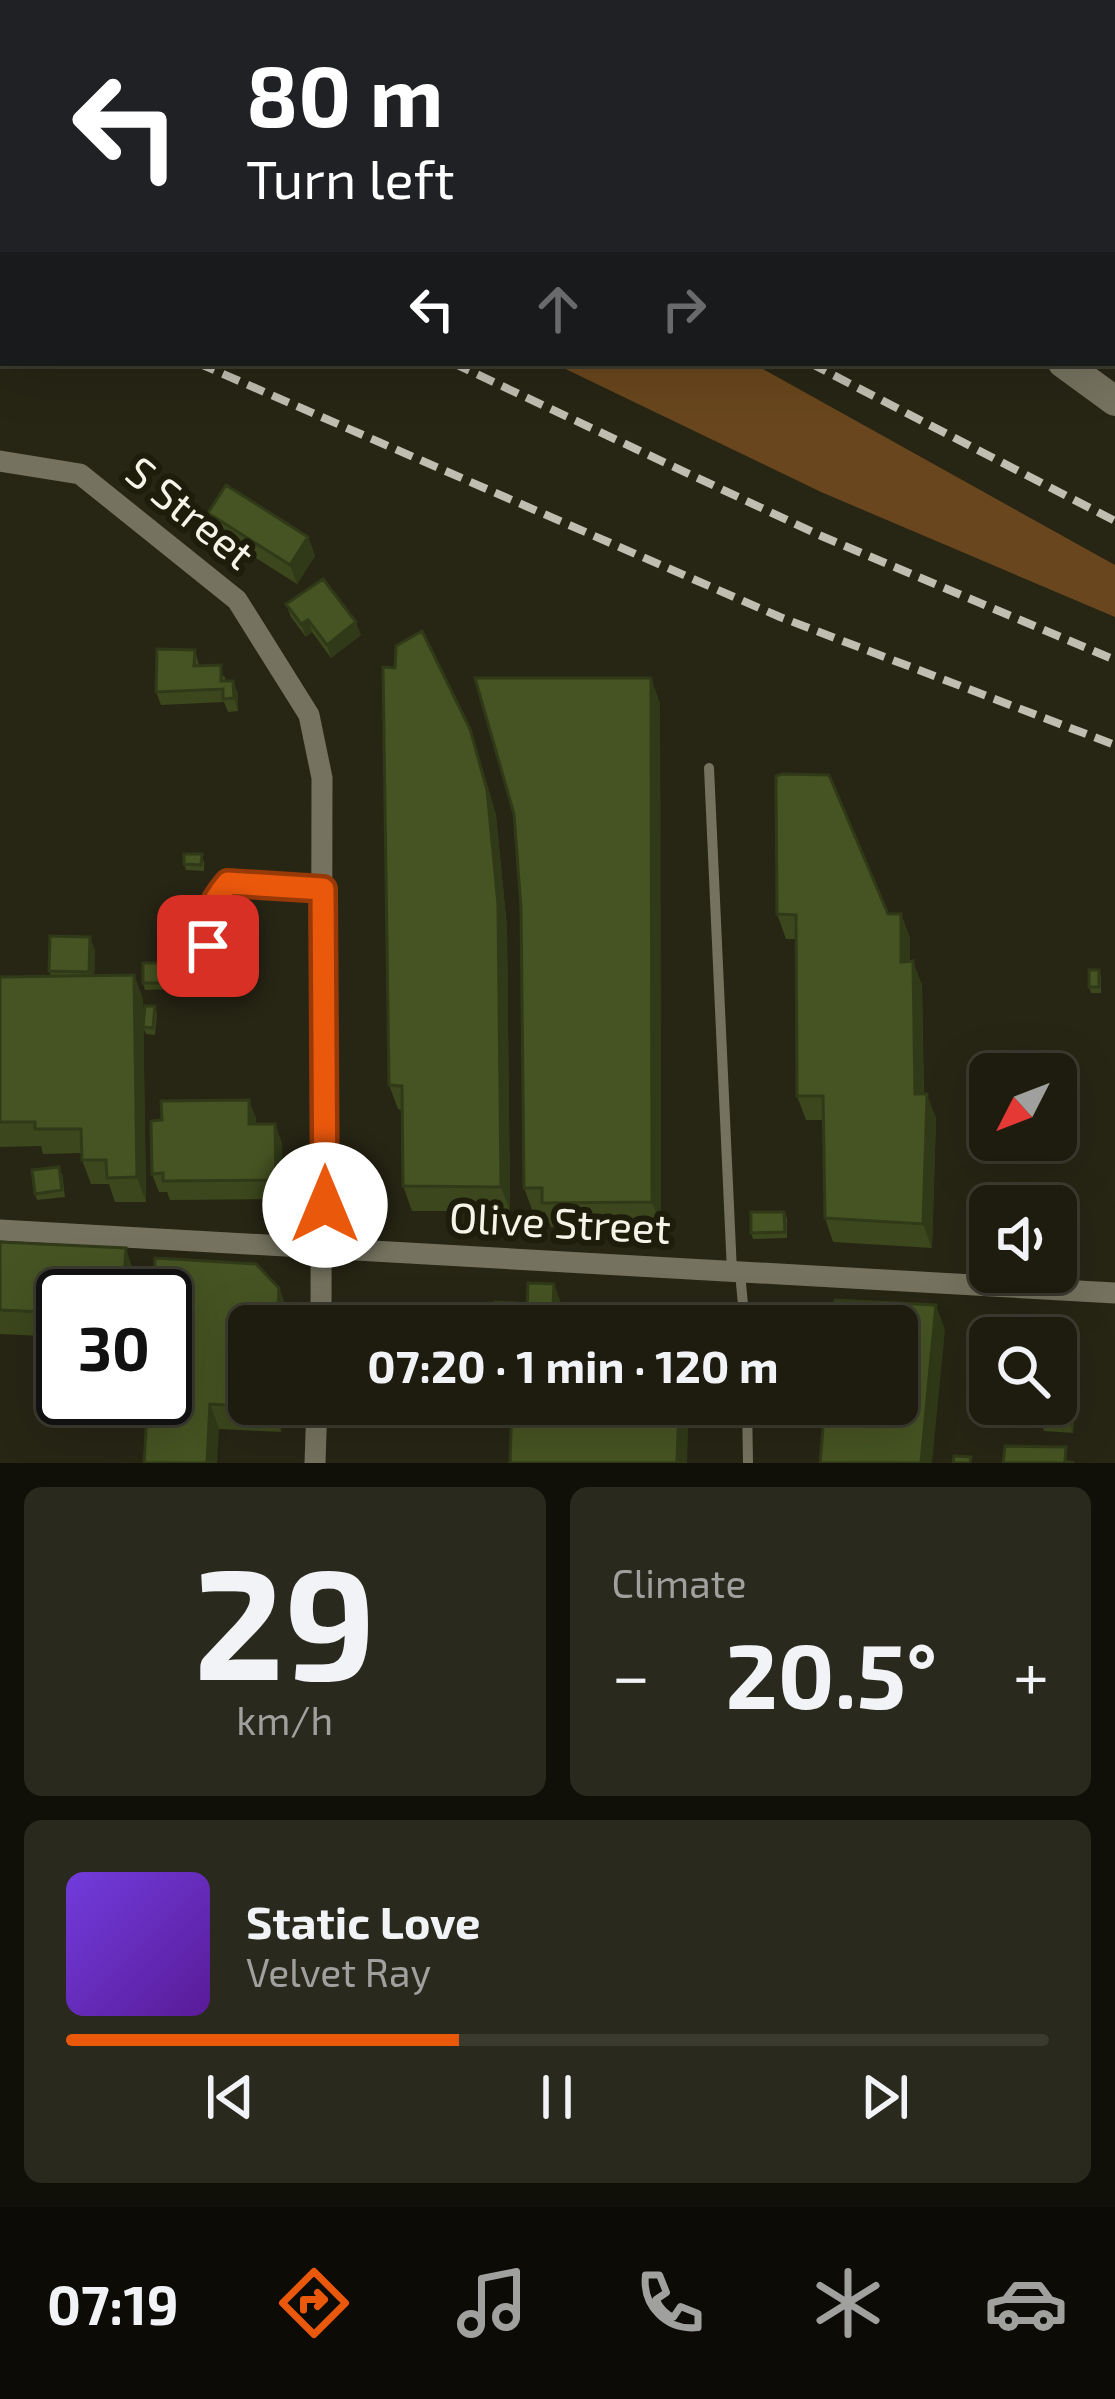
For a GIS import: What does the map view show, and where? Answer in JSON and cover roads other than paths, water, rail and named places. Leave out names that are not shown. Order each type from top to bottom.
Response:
[{"type":"street","points":[[1067,366],[1115,401]]},
{"type":"street","name":"S Street","points":[[0,460],[80,474],[237,600],[309,715],[322,778],[322,1305]]},
{"type":"street","name":"Olive Street","points":[[0,1230],[1115,1293]]},
{"type":"street","points":[[315,1463],[316,1425]]},
{"type":"lane","points":[[709,768],[742,1305]]},
{"type":"lane","points":[[208,946],[205,924],[213,901],[228,883],[323,889]]},
{"type":"lane","points":[[747,1425],[748,1463]]},
{"type":"railway","points":[[205,366],[780,617],[1115,745]]},
{"type":"railway","points":[[459,366],[819,535],[1115,660]]},
{"type":"railway","points":[[816,366],[1115,521]]}]
